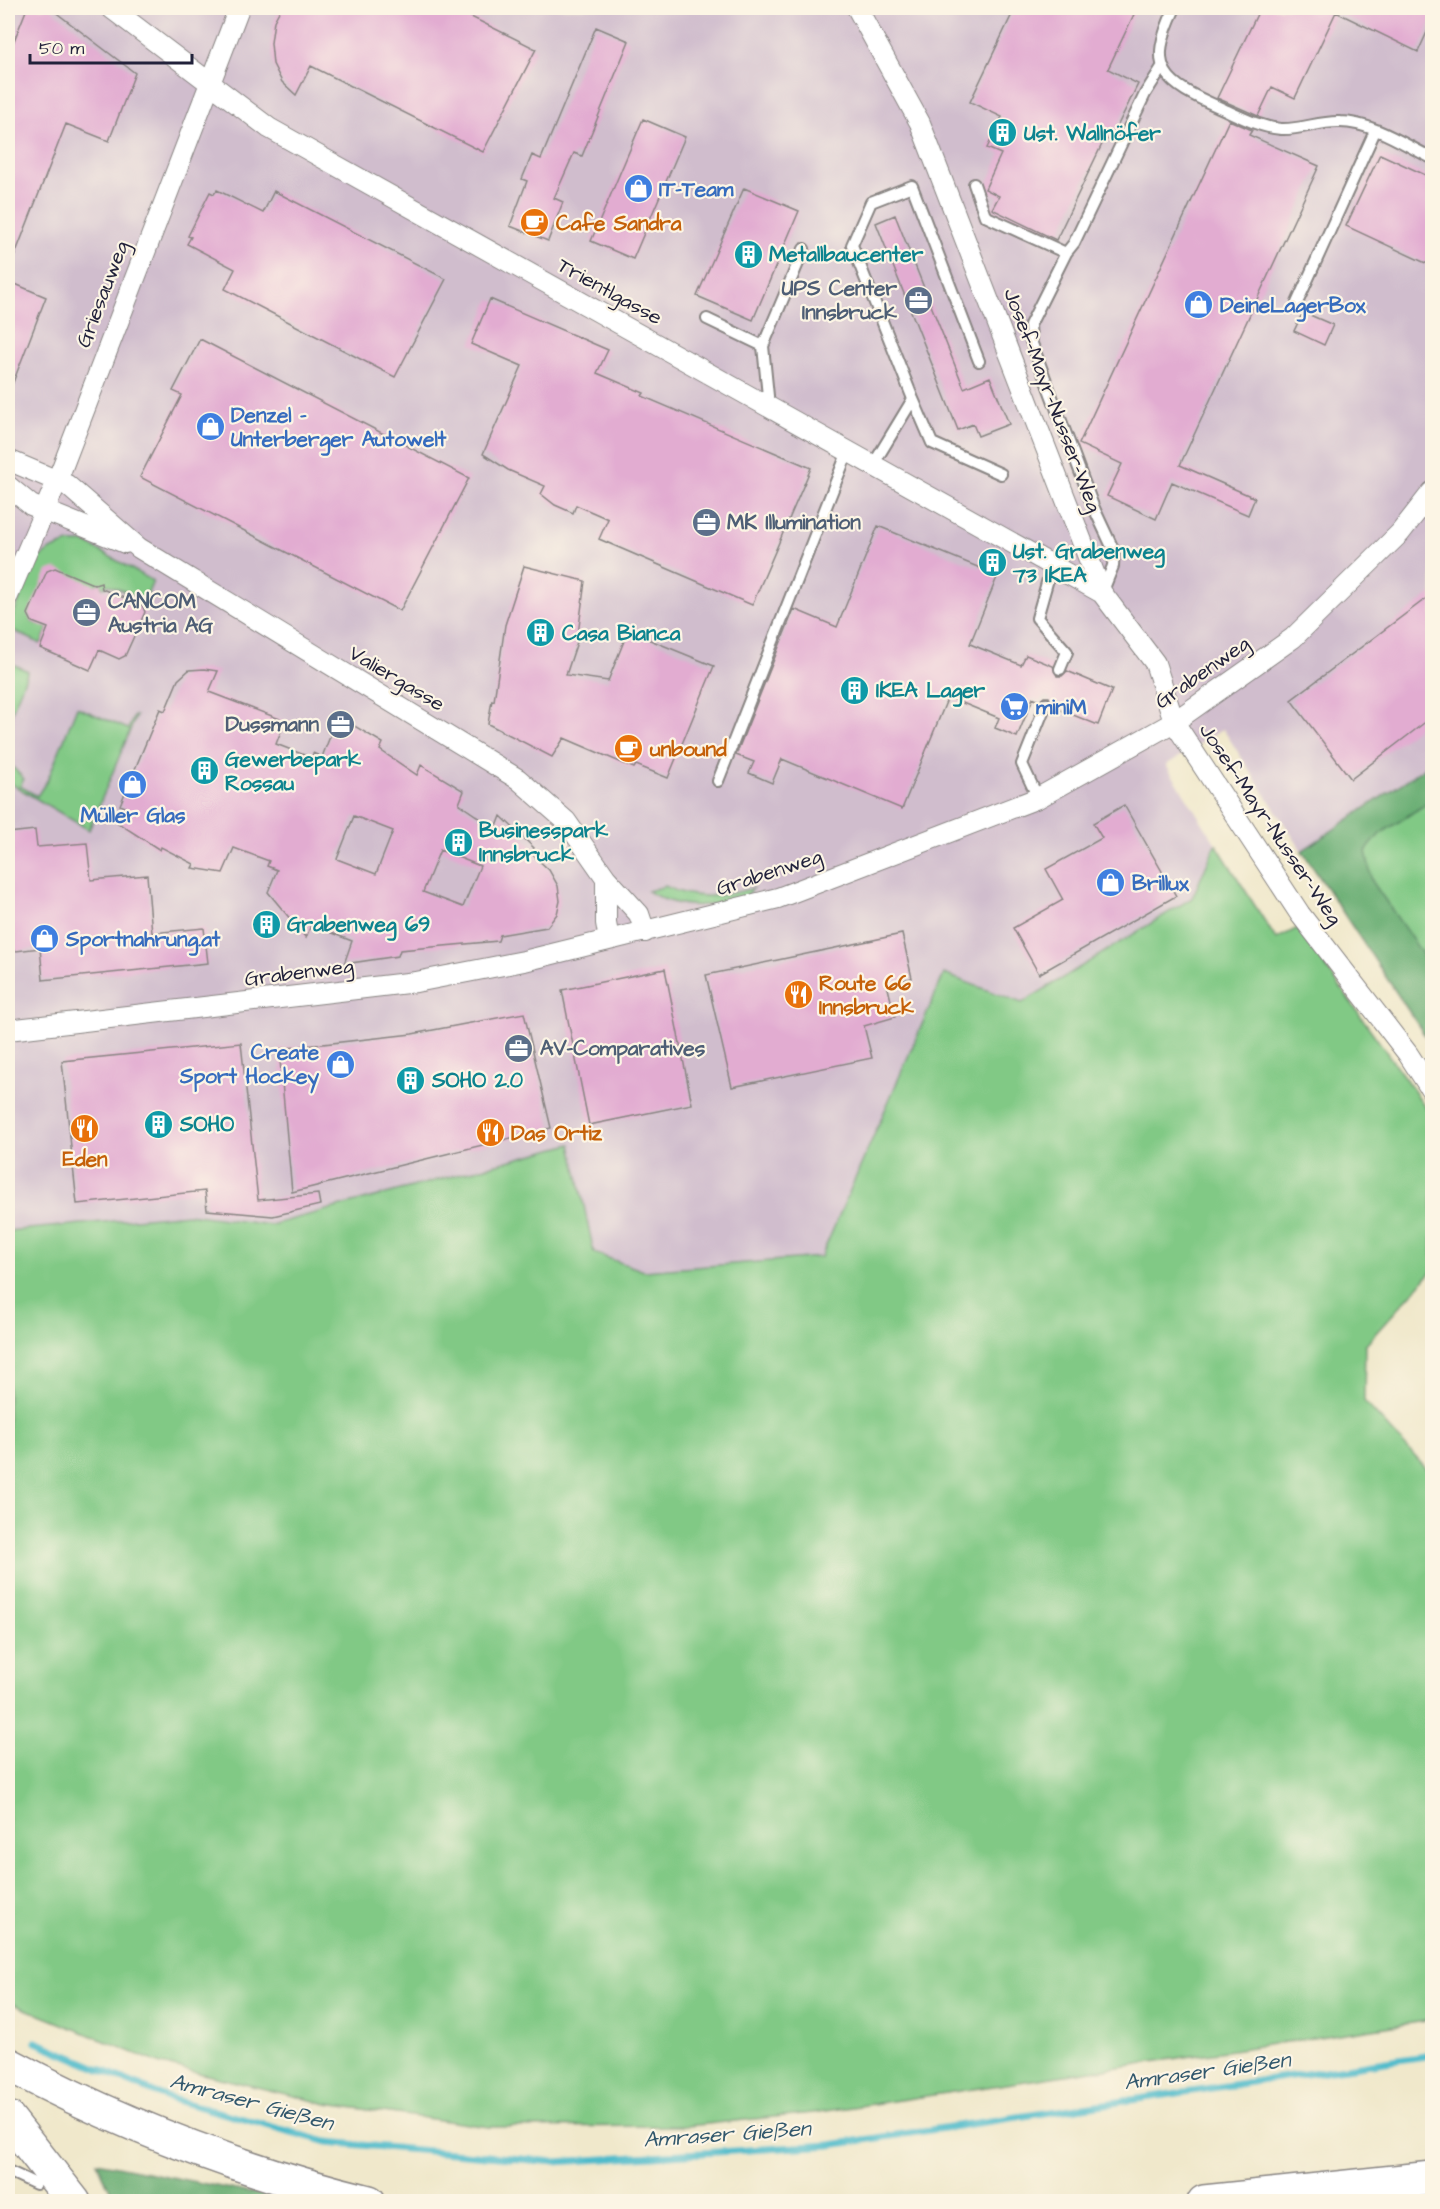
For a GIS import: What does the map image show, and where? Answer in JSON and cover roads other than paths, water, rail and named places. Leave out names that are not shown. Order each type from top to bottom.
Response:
[{"type":"highway","points":[[8,2064],[68,2096],[183,2145],[239,2165],[369,2202]]},
{"type":"highway","points":[[8,2118],[74,2202]]},
{"type":"highway","points":[[8,2148],[31,2185]]},
{"type":"highway","points":[[1204,2202],[1432,2178]]},
{"type":"street","name":"Trientlgasse","points":[[111,8],[269,128],[1102,593]]},
{"type":"street","name":"Griesauweg","points":[[8,596],[57,481],[239,8]]},
{"type":"street","name":"Josef-Mayr-Nusser-Weg","points":[[857,8],[920,123],[1102,593],[1155,663],[1174,722],[1300,914],[1408,1054],[1432,1091]]},
{"type":"street","name":"Valiergasse","points":[[8,460],[67,485],[139,548]]},
{"type":"street","name":"Valiergasse","points":[[8,486],[31,505],[139,548],[518,779],[566,821],[606,878],[639,914],[645,932]]},
{"type":"street","name":"Grabenweg","points":[[8,1030],[416,982],[492,968],[778,898],[1038,798],[1174,722],[1293,638],[1400,533],[1432,492]]},
{"type":"street","points":[[606,878],[606,923],[609,940]]},
{"type":"lane","points":[[1175,8],[1164,31],[1160,49],[1162,67],[1171,82],[1191,95],[1261,126],[1283,129],[1340,122],[1365,126],[1432,158]]},
{"type":"lane","points":[[1102,593],[1113,566],[1114,551],[1092,506],[1031,341],[1030,325],[1066,253],[1074,243],[1145,94],[1162,67]]},
{"type":"lane","points":[[1297,303],[1375,131]]},
{"type":"lane","points":[[974,184],[985,216],[1066,253]]},
{"type":"lane","points":[[979,361],[912,186],[871,202],[852,245],[932,443],[1001,474]]},
{"type":"lane","points":[[769,406],[763,346],[804,249]]},
{"type":"lane","points":[[707,319],[763,346]]},
{"type":"lane","points":[[873,465],[913,399]]},
{"type":"lane","points":[[718,781],[848,450]]},
{"type":"lane","points":[[1052,565],[1037,618],[1067,652],[1060,669]]},
{"type":"lane","points":[[1038,798],[1022,764],[1046,704]]},
{"type":"waterway","name":"Amraser Gießen","points":[[36,2042],[168,2098],[327,2142],[555,2162],[830,2145],[1432,2055]]},
{"type":"place","name":"Ust. Wallnöfer","points":[[1003,133]]},
{"type":"place","name":"IT-Team","points":[[638,189]]},
{"type":"place","name":"Cafe Sandra","points":[[535,223]]},
{"type":"place","name":"Metallbaucenter","points":[[748,254]]},
{"type":"place","name":"UPS Center Innsbruck","points":[[918,300]]},
{"type":"place","name":"DeineLagerBox","points":[[1199,305]]},
{"type":"place","name":"Denzel - Unterberger Autowelt","points":[[210,427]]},
{"type":"place","name":"MK Illumination","points":[[706,522]]},
{"type":"place","name":"Ust. Grabenweg 73 IKEA","points":[[992,563]]},
{"type":"place","name":"CANCOM Austria AG","points":[[87,613]]},
{"type":"place","name":"Casa Bianca","points":[[541,633]]},
{"type":"place","name":"IKEA Lager","points":[[855,690]]},
{"type":"place","name":"miniM","points":[[1015,707]]},
{"type":"place","name":"Dussmann","points":[[340,724]]},
{"type":"place","name":"unbound","points":[[629,749]]},
{"type":"place","name":"Gewerbepark Rossau","points":[[204,771]]},
{"type":"place","name":"Müller Glas","points":[[133,784]]},
{"type":"place","name":"Businesspark Innsbruck","points":[[458,842]]},
{"type":"place","name":"Brillux","points":[[1111,883]]},
{"type":"place","name":"Grabenweg 69","points":[[266,924]]},
{"type":"place","name":"Sportnahrung.at","points":[[45,939]]},
{"type":"place","name":"Route 66 Innsbruck","points":[[798,995]]},
{"type":"place","name":"AV-Comparatives","points":[[519,1048]]},
{"type":"place","name":"Create Sport Hockey","points":[[340,1064]]},
{"type":"place","name":"SOHO 2.0","points":[[411,1080]]},
{"type":"place","name":"SOHO","points":[[159,1124]]},
{"type":"place","name":"Eden","points":[[85,1128]]},
{"type":"place","name":"Das Ortiz","points":[[490,1133]]}]
